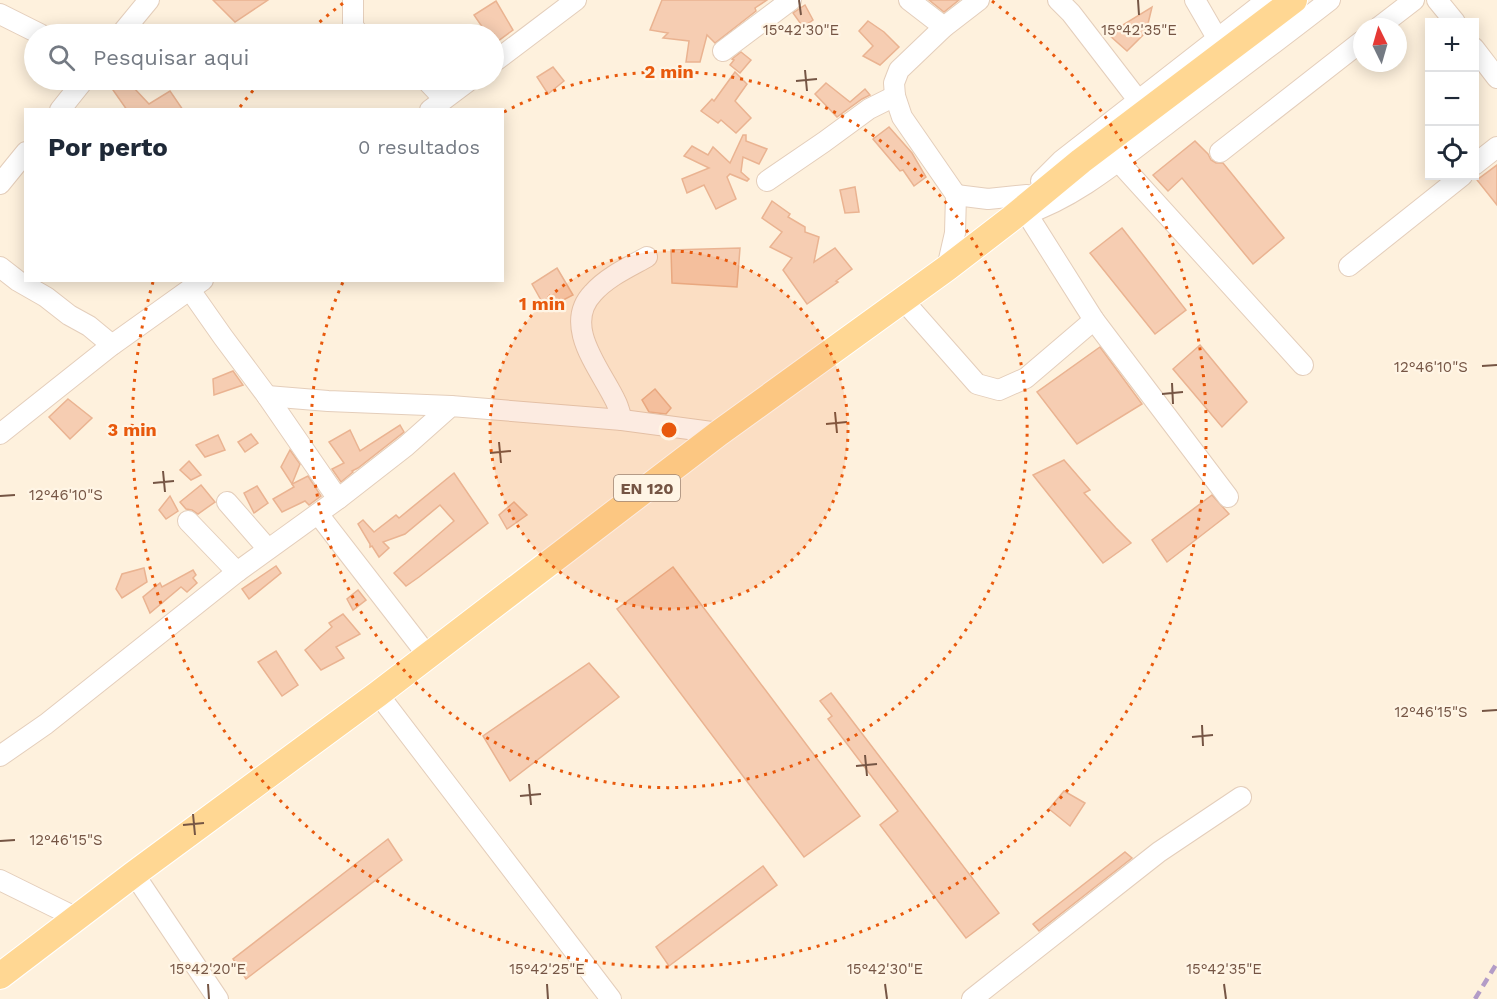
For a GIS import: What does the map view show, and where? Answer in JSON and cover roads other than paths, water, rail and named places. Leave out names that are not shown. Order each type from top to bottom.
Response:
[{"type":"main road","name":"EN 120","points":[[0,976],[378,694],[719,433],[947,268],[1081,161],[1294,0]]},
{"type":"street","points":[[129,24],[149,0]]},
{"type":"street","points":[[353,0],[353,24]]},
{"type":"street","points":[[504,54],[576,0]]},
{"type":"street","points":[[723,51],[791,0]]},
{"type":"street","points":[[909,0],[944,27]]},
{"type":"street","points":[[947,268],[954,233],[956,195],[902,117],[895,96],[894,83],[899,70],[944,27],[979,0]]},
{"type":"street","points":[[1058,0],[1071,13],[1138,100]]},
{"type":"street","points":[[1196,0],[1217,38]]},
{"type":"street","points":[[1022,209],[1061,161],[1267,0]]},
{"type":"street","points":[[956,195],[988,199],[1022,209],[1052,203],[1118,161],[1330,0]]},
{"type":"street","points":[[1391,18],[1414,0]]},
{"type":"street","points":[[1437,0],[1452,18]]},
{"type":"street","points":[[6,11],[25,24]]},
{"type":"street","points":[[1220,152],[1353,47]]},
{"type":"street","points":[[1479,55],[1497,78]]},
{"type":"street","points":[[62,108],[76,90]]},
{"type":"street","points":[[431,90],[437,104],[456,90]]},
{"type":"street","points":[[767,181],[869,109],[895,96]]},
{"type":"street","points":[[1479,161],[1497,147]]},
{"type":"street","points":[[0,184],[24,154]]},
{"type":"street","points":[[1118,161],[1303,365]]},
{"type":"street","points":[[1349,266],[1457,180]]},
{"type":"street","points":[[1022,209],[1094,320],[1228,498]]},
{"type":"street","points":[[622,420],[616,402],[584,341],[581,324],[584,306],[593,293],[646,257]]},
{"type":"street","points":[[0,267],[69,315],[89,326],[112,345]]},
{"type":"street","points":[[4,426],[196,285],[223,337],[338,499]]},
{"type":"street","points":[[903,300],[977,384],[999,390],[1026,378],[1094,320]]},
{"type":"street","points":[[267,396],[451,406],[622,420],[719,433]]},
{"type":"street","points":[[0,756],[46,724],[237,572],[338,499],[406,446],[451,406]]},
{"type":"street","points":[[227,502],[268,549]]},
{"type":"street","points":[[318,513],[428,656]]},
{"type":"street","points":[[188,521],[237,572]]},
{"type":"street","points":[[378,694],[611,999]]},
{"type":"street","points":[[972,999],[1159,852],[1241,797]]},
{"type":"street","points":[[134,874],[218,999]]},
{"type":"street","points":[[0,880],[77,918]]},
{"type":"railway","points":[[1475,999],[1497,963]]}]
